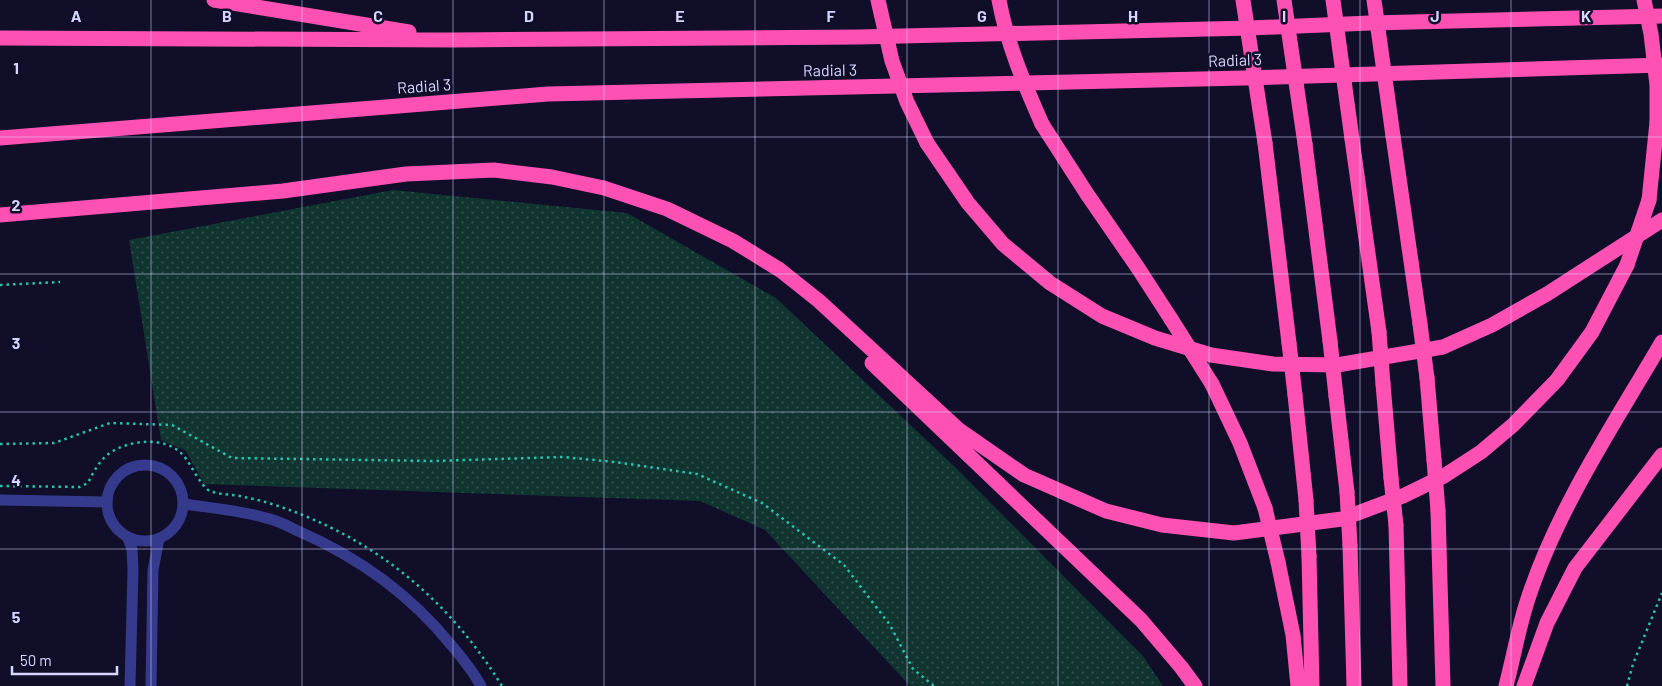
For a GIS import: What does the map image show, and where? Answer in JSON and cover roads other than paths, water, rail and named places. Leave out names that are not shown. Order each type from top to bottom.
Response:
[{"type":"highway","points":[[214,0],[455,40]]},
{"type":"highway","points":[[878,0],[892,61],[907,102],[927,143],[968,203],[1003,244],[1050,283],[1102,316],[1155,338],[1212,355],[1273,364],[1337,365],[1443,347],[1492,325],[1547,294],[1662,220]]},
{"type":"highway","points":[[999,0],[1003,21],[1019,71],[1042,124],[1138,268],[1212,384],[1240,443],[1265,508],[1278,562],[1292,635],[1298,686]]},
{"type":"highway","points":[[1243,0],[1264,143],[1306,500],[1312,686]]},
{"type":"highway","points":[[1284,0],[1305,144],[1347,492],[1354,686]]},
{"type":"highway","points":[[1333,0],[1379,332],[1396,525],[1400,686]]},
{"type":"highway","points":[[1374,0],[1427,378],[1438,511],[1443,686]]},
{"type":"highway","points":[[0,215],[283,191],[406,174],[494,170],[604,188],[667,209],[741,246],[780,270],[819,301],[959,430],[1024,474],[1106,511],[1162,525],[1234,533],[1342,519],[1411,492],[1444,476],[1481,452],[1513,425],[1557,380],[1592,332],[1626,265],[1648,200],[1657,122],[1657,85],[1651,34],[1644,0]]},
{"type":"highway","name":"Radial 3","points":[[0,38],[455,40],[859,37],[1662,16]]},
{"type":"highway","name":"Radial 3","points":[[0,138],[548,94],[1244,78],[1662,65]]},
{"type":"highway","points":[[819,301],[873,364],[1141,620],[1195,686]]},
{"type":"highway","points":[[1506,686],[1526,605],[1549,546],[1576,489],[1662,342]]},
{"type":"highway","points":[[1524,686],[1547,622],[1575,568],[1662,455]]},
{"type":"street","points":[[146,464],[165,470],[176,479],[182,491],[184,504],[180,519],[172,531],[159,539],[144,541],[128,538],[122,534],[109,517],[106,502],[109,489],[121,473],[133,467],[146,464]]},
{"type":"street","points":[[0,500],[106,502]]},
{"type":"street","points":[[184,504],[221,508],[268,518],[325,542],[379,576],[409,601],[438,629],[474,673],[481,686]]},
{"type":"street","points":[[128,538],[132,549],[133,570],[130,686]]},
{"type":"street","points":[[151,686],[153,570],[159,539]]}]
